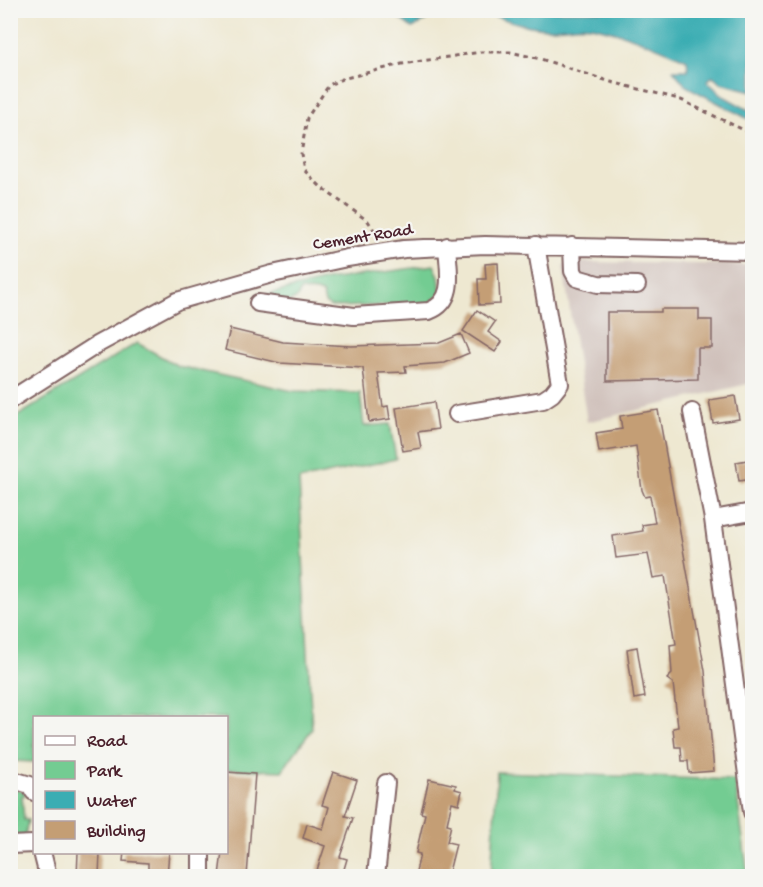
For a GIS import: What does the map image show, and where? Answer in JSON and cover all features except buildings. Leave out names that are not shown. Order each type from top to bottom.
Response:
[{"type":"street","name":"Cement Road","points":[[10,400],[98,344],[177,302],[272,274],[385,252],[447,246],[536,245],[753,251]]},
{"type":"street","points":[[457,414],[543,400],[560,384],[536,245]]},
{"type":"street","points":[[258,303],[354,316],[429,311],[438,308],[448,293],[447,246]]},
{"type":"street","points":[[572,246],[573,271],[577,278],[597,284],[637,285]]},
{"type":"street","points":[[692,412],[746,706],[753,812]]},
{"type":"street","points":[[713,519],[753,512]]},
{"type":"street","points":[[10,779],[30,785],[33,790]]},
{"type":"street","points":[[376,876],[386,783]]},
{"type":"street","points":[[10,844],[33,844]]},
{"type":"street","points":[[42,854],[48,876]]},
{"type":"street","points":[[201,854],[201,876]]},
{"type":"path","points":[[385,252],[368,220],[323,189],[304,170],[301,154],[307,118],[329,85],[342,80],[402,64],[481,52],[510,52],[542,59],[611,82],[679,99],[753,134]]},
{"type":"shaded area","points":[[584,262],[751,265],[752,383],[587,422],[563,266]]},
{"type":"green space","points":[[434,265],[439,276],[441,293],[429,304],[331,307],[325,303],[322,293],[301,290],[297,298],[287,303],[257,297],[327,280]]},
{"type":"green space","points":[[137,343],[178,366],[293,391],[360,393],[364,426],[390,424],[396,459],[299,480],[312,729],[282,771],[228,769],[228,716],[33,716],[33,762],[11,761],[11,420]]},
{"type":"green space","points":[[497,772],[735,780],[748,876],[491,876]]},
{"type":"green space","points":[[10,788],[24,791],[25,795],[22,796],[24,820],[28,820],[25,836],[11,836]]},
{"type":"water","points":[[390,11],[430,11],[426,21],[412,28]]},
{"type":"water","points":[[478,11],[750,11],[752,17],[752,91],[721,83],[713,76],[707,81],[725,97],[752,112],[752,121],[686,86],[673,70],[688,70],[687,60],[652,45],[591,26],[541,28]]}]
